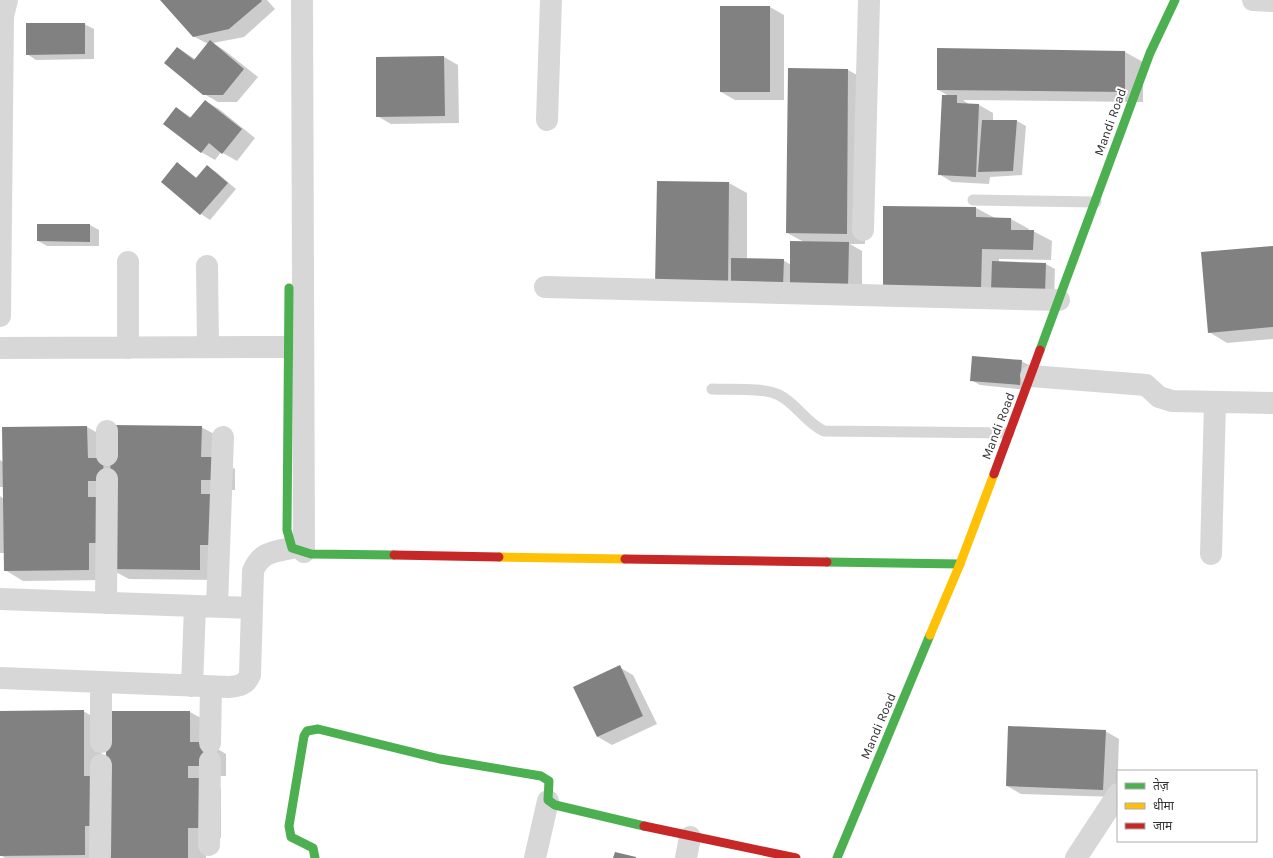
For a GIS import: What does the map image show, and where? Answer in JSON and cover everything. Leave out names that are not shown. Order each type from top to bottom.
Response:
[{"type":"street","points":[[0,316],[3,16],[7,0]]},
{"type":"street","points":[[298,550],[302,0]]},
{"type":"street","points":[[547,120],[551,0]]},
{"type":"street","points":[[863,230],[869,0]]},
{"type":"street","name":"Mandi Road","points":[[837,858],[960,564],[1096,202],[1150,53],[1175,0]]},
{"type":"street","points":[[1253,0],[1273,0]]},
{"type":"street","points":[[128,262],[128,348]]},
{"type":"street","points":[[207,266],[208,347]]},
{"type":"street","points":[[545,287],[1059,300]]},
{"type":"street","points":[[289,288],[290,347],[287,530],[298,550]]},
{"type":"street","points":[[0,348],[290,347]]},
{"type":"street","points":[[1031,376],[1146,385],[1159,397],[1172,401],[1273,403]]},
{"type":"street","points":[[1211,554],[1215,403]]},
{"type":"street","points":[[107,431],[107,455]]},
{"type":"street","points":[[217,606],[223,437]]},
{"type":"street","points":[[106,603],[107,479]]},
{"type":"street","points":[[0,678],[229,687],[241,685],[248,680],[250,675],[252,571],[257,561],[264,555],[298,550],[310,554],[960,564]]},
{"type":"street","points":[[0,599],[252,608]]},
{"type":"street","points":[[194,606],[210,752],[209,845]]},
{"type":"street","points":[[101,682],[101,742]]},
{"type":"street","points":[[315,858],[313,848],[291,837],[289,826],[304,736],[310,730],[318,729],[440,759],[541,776],[549,781],[548,801],[535,858]]},
{"type":"street","points":[[100,856],[101,765]]},
{"type":"street","points":[[1076,858],[1117,796]]},
{"type":"street","points":[[548,801],[555,805],[690,837],[796,858]]},
{"type":"street","points":[[686,858],[690,837]]},
{"type":"lane","points":[[972,200],[1096,202]]},
{"type":"lane","points":[[712,389],[763,391],[779,395],[791,404],[814,426],[824,431],[1009,433]]},
{"type":"building","points":[[160,0],[262,1],[229,29],[193,37]]},
{"type":"building","points":[[720,6],[770,6],[770,92],[720,92]]},
{"type":"building","points":[[26,23],[85,23],[85,54],[26,55]]},
{"type":"building","points":[[210,40],[244,69],[223,95],[203,95],[164,63],[177,47],[194,60]]},
{"type":"building","points":[[937,48],[1125,51],[1125,92],[937,90]]},
{"type":"building","points":[[444,56],[445,116],[376,117],[376,57]]},
{"type":"building","points":[[788,68],[848,69],[847,234],[786,233]]},
{"type":"building","points":[[942,95],[957,95],[957,103],[979,104],[976,177],[938,175]]},
{"type":"building","points":[[205,100],[242,129],[222,154],[209,143],[201,153],[163,124],[176,107],[190,118]]},
{"type":"building","points":[[982,120],[1017,120],[1013,171],[978,172]]},
{"type":"building","points":[[177,162],[196,178],[207,165],[228,183],[200,215],[161,182]]},
{"type":"building","points":[[657,181],[729,182],[728,287],[655,286]]},
{"type":"building","points":[[883,206],[976,207],[976,217],[1011,218],[1011,230],[1034,230],[1033,250],[982,249],[981,289],[883,288]]},
{"type":"building","points":[[37,224],[90,224],[90,242],[37,241]]},
{"type":"building","points":[[790,241],[849,242],[848,288],[790,288]]},
{"type":"building","points":[[1273,246],[1273,327],[1208,333],[1201,252]]},
{"type":"building","points":[[731,258],[784,259],[783,286],[731,285]]},
{"type":"building","points":[[992,261],[1046,263],[1045,293],[991,291]]},
{"type":"building","points":[[972,356],[1022,360],[1020,385],[970,381]]},
{"type":"building","points":[[111,425],[202,426],[201,457],[217,457],[217,480],[201,480],[201,494],[210,494],[210,545],[200,545],[200,570],[109,569]]},
{"type":"building","points":[[87,426],[88,458],[103,458],[104,481],[88,481],[88,497],[99,497],[100,543],[89,543],[89,570],[4,571],[2,427]]},
{"type":"building","points":[[620,665],[643,716],[597,737],[573,687]]},
{"type":"building","points":[[84,710],[84,776],[97,776],[97,826],[85,826],[85,855],[0,856],[0,711]]},
{"type":"building","points":[[106,711],[190,711],[190,742],[209,742],[209,766],[188,766],[188,778],[203,778],[203,828],[188,828],[188,858],[106,858]]},
{"type":"building","points":[[1008,726],[1106,730],[1103,790],[1006,786]]},
{"type":"building","points":[[615,852],[636,857],[636,858],[613,858]]},
{"type":"traffic: fast","points":[[1040,350],[1150,53],[1175,0]]},
{"type":"traffic: fast","points":[[289,288],[287,530],[292,548],[311,554],[394,555]]},
{"type":"traffic: fast","points":[[827,562],[960,564]]},
{"type":"traffic: fast","points":[[837,858],[930,635]]},
{"type":"traffic: fast","points":[[315,858],[313,848],[291,837],[289,826],[304,736],[307,731],[318,729],[440,759],[541,776],[549,781],[548,800],[555,805],[644,826]]},
{"type":"traffic: slow","points":[[930,635],[960,564],[994,474]]},
{"type":"traffic: slow","points":[[499,557],[625,559]]},
{"type":"traffic: jam","points":[[994,474],[1040,350]]},
{"type":"traffic: jam","points":[[394,555],[499,557]]},
{"type":"traffic: jam","points":[[625,559],[827,562]]},
{"type":"traffic: jam","points":[[644,826],[796,858]]}]
